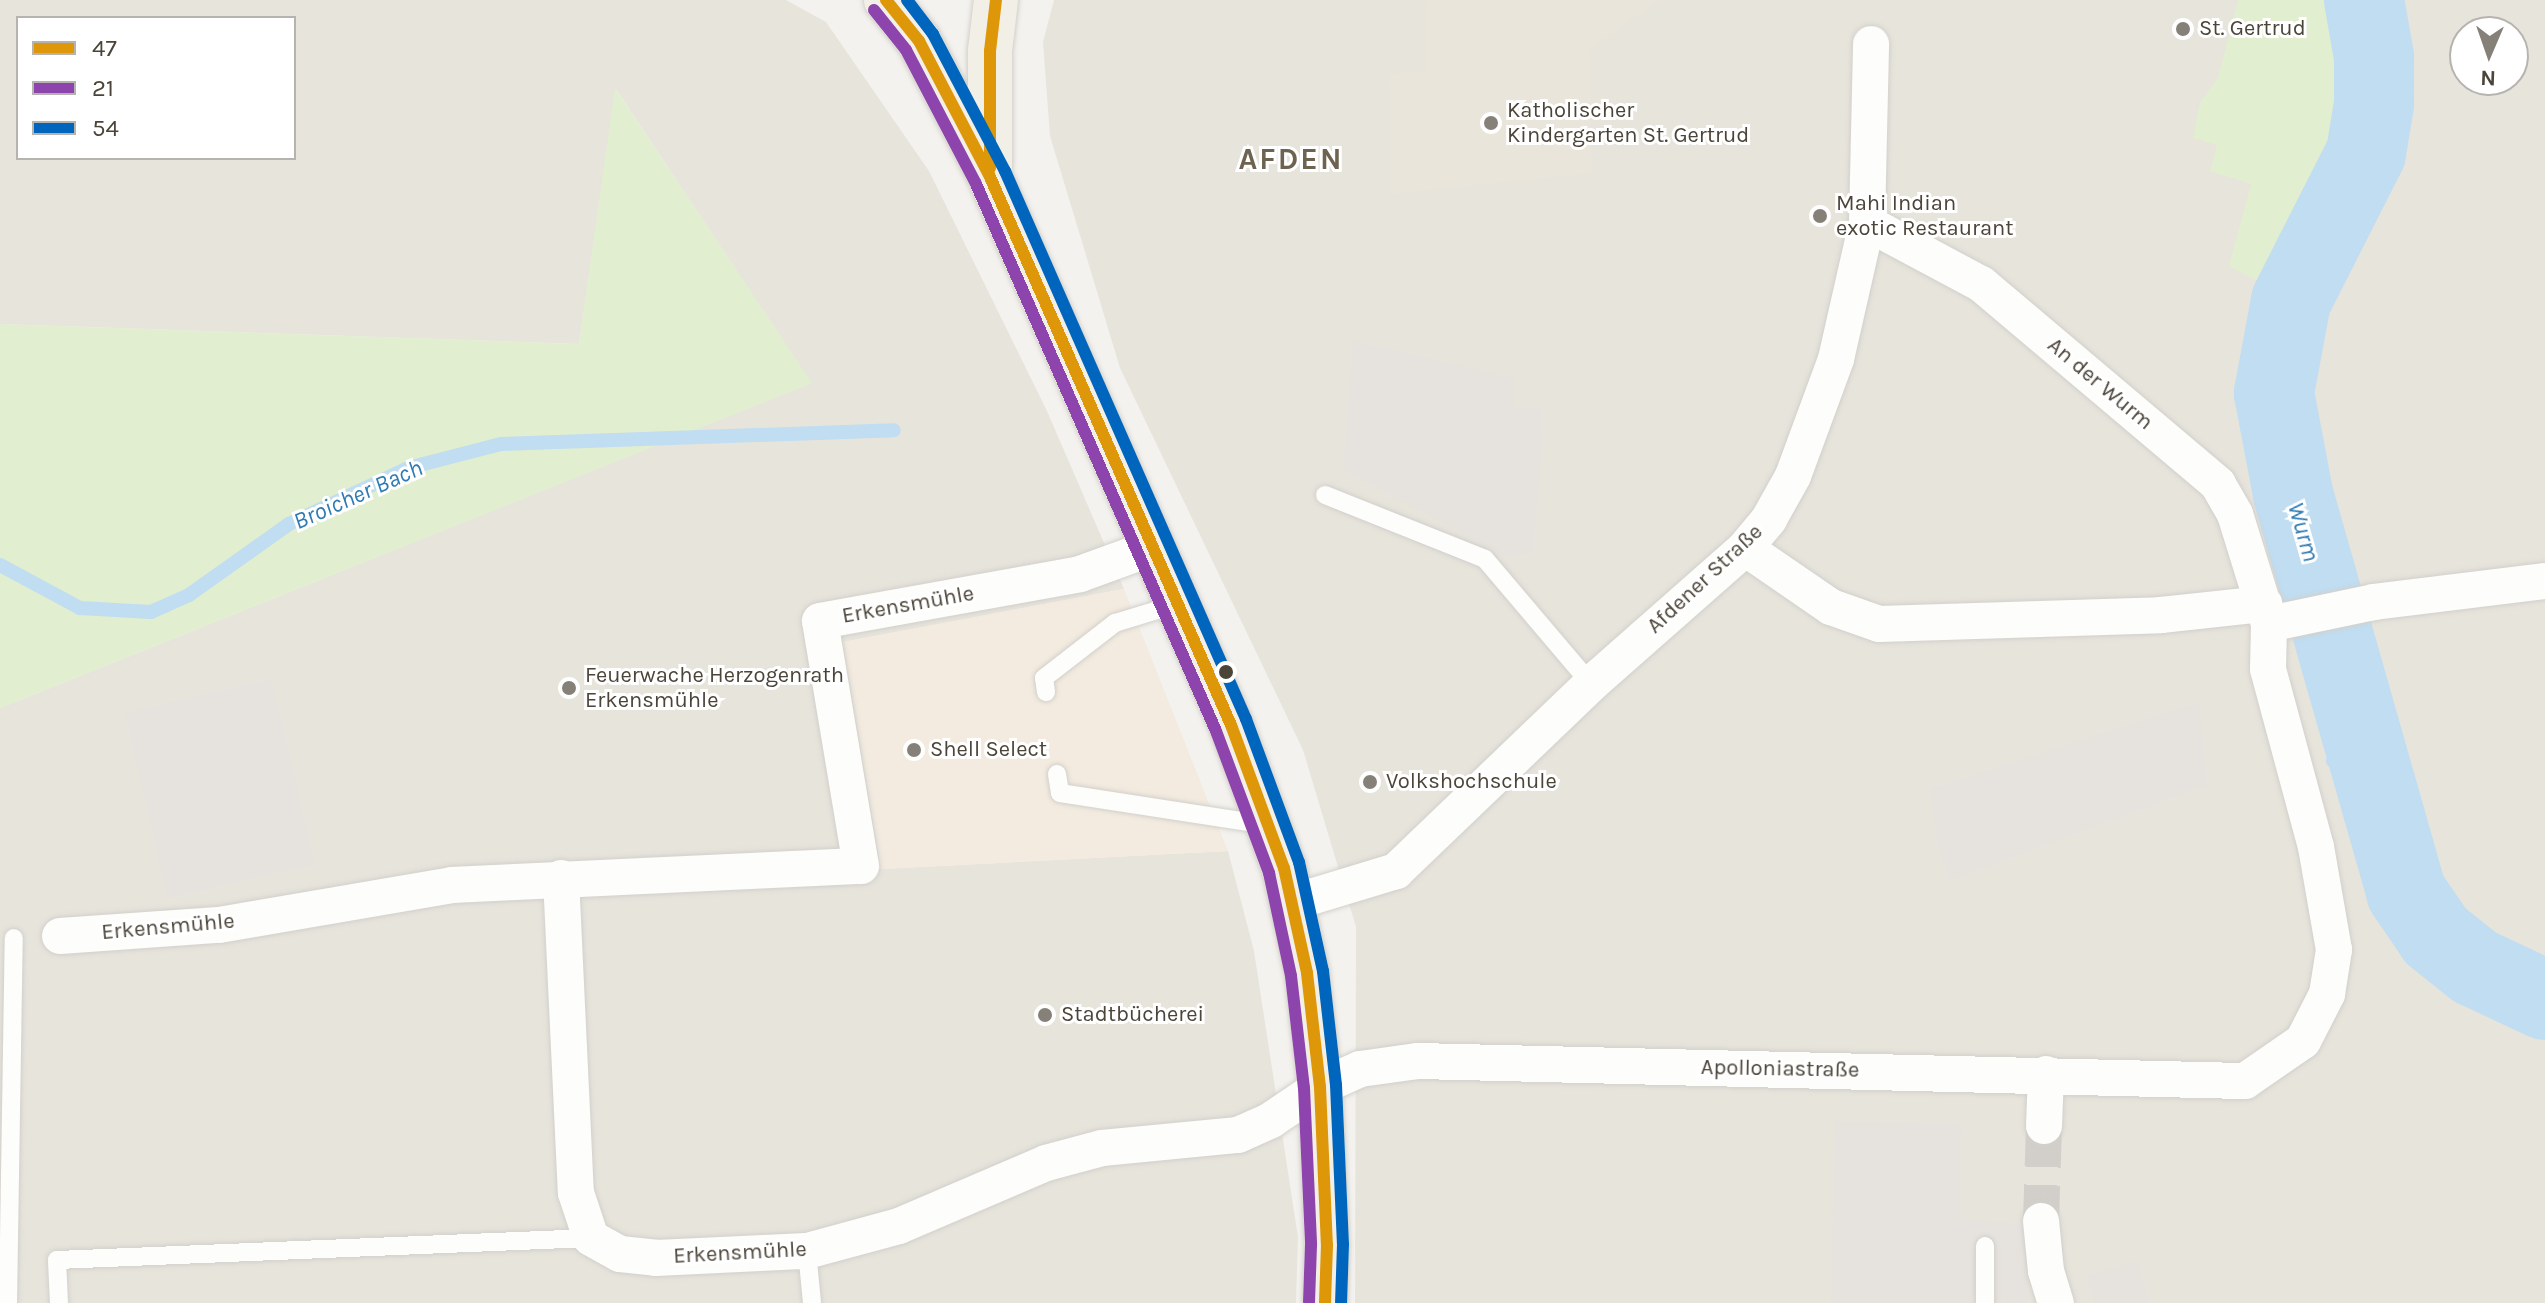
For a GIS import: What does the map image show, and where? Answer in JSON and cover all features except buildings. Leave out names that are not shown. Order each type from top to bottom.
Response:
[{"type":"main road","points":[[886,0],[919,41],[990,177],[1231,725],[1269,825],[1294,902],[1307,973],[1320,1087],[1327,1245],[1325,1303]]},
{"type":"main road","points":[[990,177],[990,51],[996,0]]},
{"type":"street","name":"Afdener Straße","points":[[1294,902],[1396,871],[1591,684],[1745,548],[1769,519],[1793,476],[1836,359],[1867,223],[1871,44]]},
{"type":"street","name":"An der Wurm","points":[[1867,223],[1981,284],[2218,484],[2235,514],[2277,615],[2268,669],[2316,847],[2334,950],[2327,994],[2303,1041],[2245,1081]]},
{"type":"street","name":"Erkensmühle","points":[[60,936],[219,925],[453,885],[861,866],[820,621],[1080,574],[1154,547]]},
{"type":"street","points":[[1745,548],[1831,607],[1879,624],[2161,615],[2277,615],[2545,581]]},
{"type":"street","points":[[561,878],[576,1193],[591,1238]]},
{"type":"street","name":"Apolloniastraße","points":[[1320,1087],[1360,1069],[1418,1061],[2245,1081]]},
{"type":"street","points":[[2044,1126],[2046,1074]]},
{"type":"street","name":"Erkensmühle","points":[[591,1238],[620,1254],[656,1258],[807,1251],[899,1226],[1046,1163],[1102,1148],[1238,1135],[1271,1120],[1320,1087]]},
{"type":"street","points":[[2041,1221],[2046,1271],[2056,1303]]},
{"type":"lane","points":[[1325,495],[1485,559],[1591,684]]},
{"type":"lane","points":[[1046,692],[1044,678],[1115,623],[1178,603]]},
{"type":"lane","points":[[1057,774],[1060,793],[1269,825]]},
{"type":"lane","points":[[8,1303],[14,938]]},
{"type":"lane","points":[[59,1303],[57,1260],[591,1238]]},
{"type":"lane","points":[[1985,1246],[1985,1303]]},
{"type":"lane","points":[[807,1251],[812,1303]]},
{"type":"shaded area","points":[[0,0],[786,0],[826,22],[929,171],[1047,411],[1124,589],[843,642],[881,869],[1228,851],[1254,951],[1298,1237],[1296,1303],[0,1303],[0,708],[811,383],[616,89],[579,344],[0,324]]},
{"type":"shaded area","points":[[1054,0],[2545,0],[2545,1303],[1355,1303],[1356,927],[1303,750],[1120,368],[1050,136],[1043,42]]},
{"type":"shaded area","name":"Katholischer Kindergarten St. Gertrud","points":[[1426,0],[1659,0],[1590,49],[1592,173],[1391,194],[1390,73],[1425,72]]},
{"type":"shaded area","points":[[1353,341],[1514,378],[1513,408],[1541,407],[1543,436],[1533,553],[1505,556],[1343,470]]},
{"type":"shaded area","points":[[1124,589],[1228,851],[882,869],[843,642]]},
{"type":"shaded area","points":[[272,679],[315,864],[168,898],[125,713]]},
{"type":"shaded area","points":[[2199,702],[2207,785],[1949,881],[1937,842],[1930,789]]},
{"type":"shaded area","points":[[1835,1121],[1961,1124],[1960,1220],[2028,1224],[2028,1303],[1831,1303]]},
{"type":"shaded area","points":[[2138,1261],[2149,1303],[2094,1303],[2086,1275]]},
{"type":"green space","points":[[2238,0],[2397,0],[2408,54],[2402,113],[2371,201],[2315,312],[2281,393],[2238,381],[2272,289],[2229,266],[2251,184],[2210,171],[2217,145],[2193,138],[2200,102],[2218,78]]},
{"type":"green space","points":[[615,88],[812,383],[0,708],[0,324],[579,344]]},
{"type":"waterway","name":"Wurm","points":[[2364,0],[2374,57],[2374,104],[2366,153],[2291,301],[2274,393],[2293,494],[2406,892],[2436,936],[2475,967],[2545,1000]]},
{"type":"waterway","name":"Broicher Bach","points":[[0,565],[80,608],[151,612],[189,595],[289,524],[408,468],[501,444],[894,430]]},
{"type":"waterway","name":"Broicher Bach","points":[[2333,761],[2371,775]]},
{"type":"tunnel","points":[[2041,1221],[2044,1126]]},
{"type":"transit line","name":"47","points":[[886,0],[919,41],[990,177],[1231,725],[1284,868],[1307,973],[1320,1087],[1327,1245],[1325,1303]]},
{"type":"transit line","name":"54","points":[[907,0],[933,34],[1005,171],[1246,719],[1299,862],[1323,971],[1336,1085],[1343,1244],[1341,1303]]},
{"type":"transit line","name":"47","points":[[990,168],[990,51],[996,0]]},
{"type":"transit line","name":"21","points":[[874,10],[906,50],[976,184],[1216,731],[1269,873],[1291,976],[1304,1088],[1311,1245],[1309,1302]]},
{"type":"place","name":"St. Gertrud","points":[[2183,29]]},
{"type":"place","name":"Katholischer Kindergarten St. Gertrud","points":[[1491,123]]},
{"type":"place","name":"Mahi Indian exotic Restaurant","points":[[1820,216]]},
{"type":"place","name":"Feuerwache Herzogenrath Erkensmühle","points":[[569,688]]},
{"type":"place","name":"Shell Select","points":[[914,750]]},
{"type":"place","name":"Volkshochschule","points":[[1370,782]]},
{"type":"place","name":"Stadtbücherei","points":[[1045,1015]]},
{"type":"district","name":"AFDEN","points":[[1291,159]]}]
